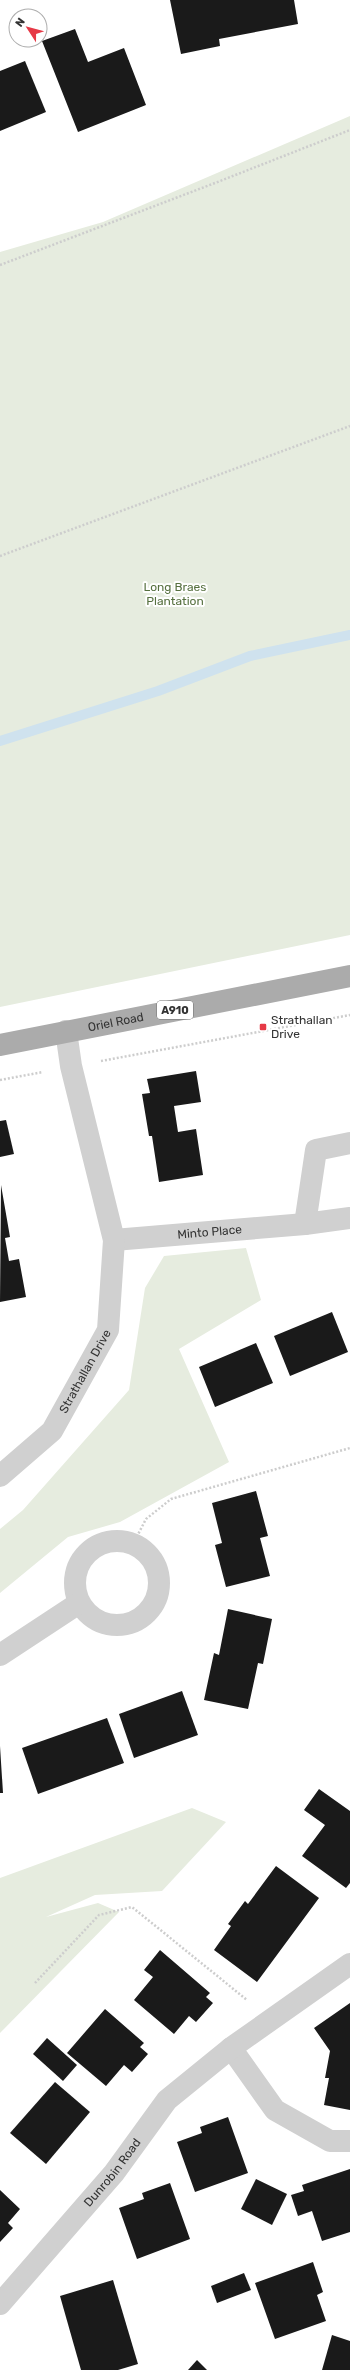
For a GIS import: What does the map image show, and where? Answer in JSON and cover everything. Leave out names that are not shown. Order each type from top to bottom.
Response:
[{"type":"main road","name":"Oriel Road","points":[[0,1045],[350,976]]},
{"type":"street","name":"Strathallan Drive","points":[[0,1476],[52,1431],[108,1330],[114,1240],[71,1066],[66,1031]]},
{"type":"street","points":[[305,1224],[316,1150],[350,1143]]},
{"type":"street","name":"Minto Place","points":[[114,1240],[305,1224],[350,1218]]},
{"type":"street","points":[[113,1541],[133,1544],[151,1558],[157,1571],[158,1591],[153,1606],[137,1621],[115,1626],[98,1622],[87,1614],[79,1603],[74,1585],[76,1572],[84,1556],[100,1544],[113,1541]]},
{"type":"street","points":[[0,1655],[79,1603]]},
{"type":"street","name":"Dunrobin Road","points":[[0,2304],[114,2173],[167,2100],[231,2048],[350,1964]]},
{"type":"street","points":[[231,2048],[275,2110],[330,2141],[350,2141]]},
{"type":"path","points":[[0,265],[215,184],[350,130]]},
{"type":"path","points":[[0,556],[350,426]]},
{"type":"path","points":[[0,1080],[350,1015]]},
{"type":"path","points":[[133,1544],[146,1519],[171,1499],[350,1448]]},
{"type":"path","points":[[35,1983],[99,1915],[132,1907],[271,2020]]},
{"type":"green space","name":"Long Braes Plantation","points":[[350,116],[350,935],[0,1007],[0,252],[103,222]]},
{"type":"green space","points":[[246,1248],[261,1300],[179,1349],[229,1462],[120,1522],[68,1537],[0,1593],[0,1529],[23,1510],[129,1390],[145,1288],[164,1256]]},
{"type":"green space","points":[[192,1808],[226,1822],[162,1891],[95,1895],[46,1917],[98,1903],[119,1912],[0,2033],[0,1878]]},
{"type":"building","points":[[170,0],[294,0],[298,24],[219,39],[220,46],[181,54]]},
{"type":"building","points":[[75,29],[88,62],[124,48],[146,105],[78,132],[45,48],[48,48],[48,39]]},
{"type":"building","points":[[25,61],[46,112],[0,131],[0,71]]},
{"type":"building","points":[[196,1071],[201,1102],[174,1106],[178,1132],[196,1129],[203,1175],[159,1182],[152,1136],[149,1136],[142,1094],[150,1093],[147,1079]]},
{"type":"building","points":[[6,1120],[14,1154],[0,1157],[0,1121]]},
{"type":"building","points":[[1,1185],[10,1237],[5,1238],[9,1261],[19,1259],[26,1297],[0,1302]]},
{"type":"building","points":[[332,1312],[348,1352],[290,1376],[274,1336]]},
{"type":"building","points":[[256,1343],[273,1383],[215,1407],[199,1367]]},
{"type":"building","points":[[256,1491],[268,1536],[260,1538],[270,1576],[226,1587],[215,1545],[222,1543],[212,1503]]},
{"type":"building","points":[[228,1609],[272,1619],[263,1664],[258,1663],[248,1709],[204,1700],[214,1653],[219,1655]]},
{"type":"building","points":[[182,1691],[198,1735],[134,1758],[119,1714]]},
{"type":"building","points":[[107,1718],[124,1763],[38,1794],[22,1748]]},
{"type":"building","points":[[0,1746],[3,1793],[0,1793]]},
{"type":"building","points":[[319,1789],[350,1811],[350,1883],[346,1888],[302,1856],[325,1825],[304,1810]]},
{"type":"building","points":[[276,1866],[319,1898],[257,1982],[214,1950],[231,1926],[228,1924],[245,1901],[248,1904]]},
{"type":"building","points":[[160,1950],[210,1993],[206,1997],[213,2003],[196,2022],[189,2016],[174,2034],[134,2000],[153,1977],[144,1970]]},
{"type":"building","points":[[350,2003],[350,2110],[324,2105],[329,2078],[325,2078],[330,2051],[314,2028]]},
{"type":"building","points":[[105,2009],[144,2043],[140,2047],[148,2054],[132,2072],[124,2065],[106,2086],[67,2053]]},
{"type":"building","points":[[47,2038],[77,2065],[63,2081],[33,2054]]},
{"type":"building","points":[[55,2082],[90,2112],[46,2164],[10,2133]]},
{"type":"building","points":[[228,2117],[248,2173],[195,2192],[177,2142],[202,2133],[200,2127]]},
{"type":"building","points":[[350,2169],[350,2232],[322,2241],[312,2211],[298,2216],[291,2195],[304,2191],[302,2185]]},
{"type":"building","points":[[256,2179],[287,2194],[272,2225],[241,2209]]},
{"type":"building","points":[[170,2183],[190,2239],[137,2259],[119,2208],[144,2199],[142,2193]]},
{"type":"building","points":[[0,2190],[20,2209],[8,2223],[13,2228],[0,2242]]},
{"type":"building","points":[[313,2262],[323,2292],[317,2295],[326,2321],[275,2339],[255,2283]]},
{"type":"building","points":[[244,2273],[251,2290],[217,2303],[211,2286]]},
{"type":"building","points":[[113,2280],[138,2364],[118,2370],[81,2370],[60,2296]]},
{"type":"building","points":[[332,2335],[350,2341],[350,2370],[322,2370]]},
{"type":"building","points":[[197,2360],[207,2370],[188,2370]]},
{"type":"waterway","points":[[0,741],[158,691],[250,656],[350,635]]},
{"type":"place","name":"Strathallan Drive","points":[[263,1027]]}]
